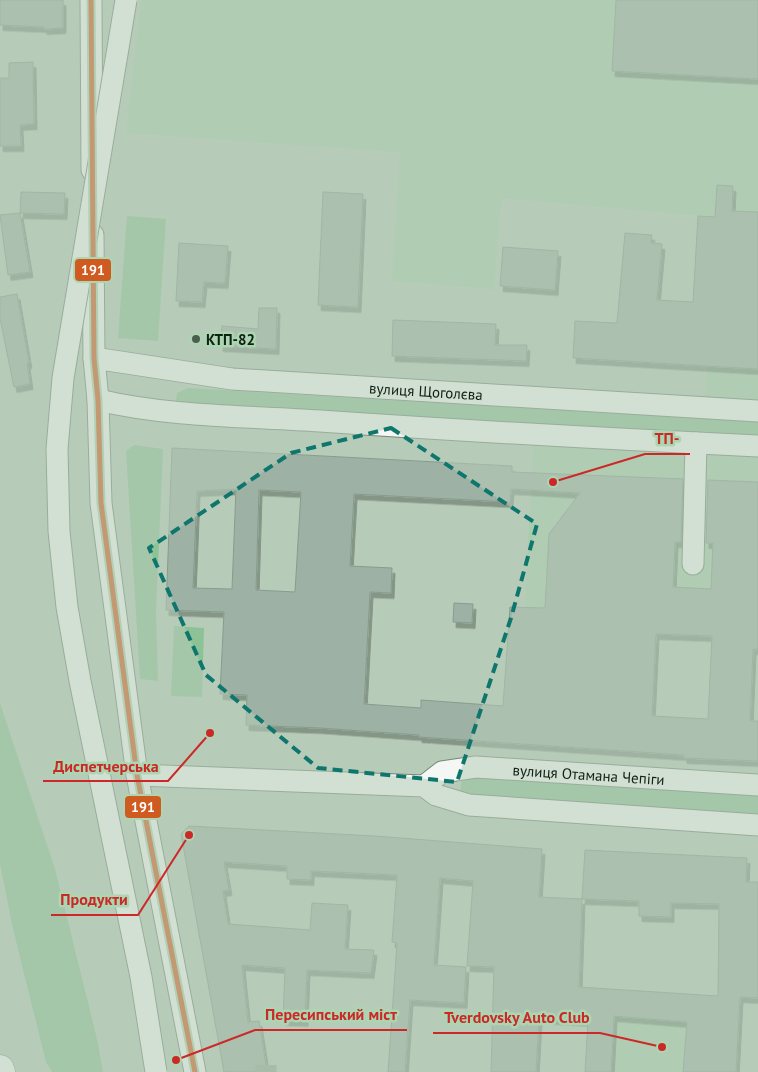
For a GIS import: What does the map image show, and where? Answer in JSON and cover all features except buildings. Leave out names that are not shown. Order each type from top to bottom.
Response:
[{"type":"street","points":[[90,0],[94,358],[98,400],[101,503],[137,776],[195,1072]]},
{"type":"street","points":[[126,0],[63,378],[57,450],[58,531],[67,607],[80,681],[141,977],[156,1072]]},
{"type":"street","name":"вулиця Щоголєва","points":[[94,358],[232,379],[758,411]]},
{"type":"street","points":[[98,400],[126,407],[213,415],[539,436],[758,446]]},
{"type":"street","points":[[693,564],[696,443]]},
{"type":"street","name":"вулиця Отамана Чепіги","points":[[424,786],[442,772],[476,767],[758,785]]},
{"type":"street","points":[[137,776],[424,786],[436,796],[469,805],[758,825]]},
{"type":"path","points":[[178,822],[375,824],[572,836]]},
{"type":"highlighted area","points":[[391,428],[537,524],[511,618],[457,782],[318,768],[206,675],[149,548],[291,453]]},
{"type":"shaded area","points":[[141,0],[758,0],[758,426],[704,423],[715,217],[501,198],[494,289],[392,281],[400,152],[126,133]]},
{"type":"shaded area","points":[[127,216],[166,219],[158,341],[118,338]]},
{"type":"shaded area","points":[[188,388],[758,422],[758,442],[180,405],[176,400],[177,393]]},
{"type":"shaded area","points":[[134,445],[163,449],[156,612],[158,681],[140,679],[126,451]]},
{"type":"shaded area","points":[[533,446],[758,456],[758,619],[525,608]]},
{"type":"shaded area","points":[[174,626],[204,628],[202,697],[171,696]]},
{"type":"shaded area","points":[[0,703],[55,869],[97,1039],[103,1072],[52,1072],[46,1062],[13,929],[0,864]]},
{"type":"shaded area","points":[[472,774],[758,790],[758,814],[467,798],[460,792],[462,778]]},
{"type":"shaded area","points":[[616,991],[714,996],[710,1072],[611,1072]]},
{"type":"tunnel","points":[[266,1065],[266,1072]]},
{"type":"transit line","name":"191","points":[[91,0],[94,358],[98,400],[101,503],[137,775],[195,1072]]},
{"type":"place","name":"КТП-82","points":[[196,339]]},
{"type":"place","name":"ТП-","points":[[553,482]]},
{"type":"place","name":"Диспетчерська","points":[[210,733]]},
{"type":"place","name":"Продукти","points":[[189,835]]},
{"type":"place","name":"Tverdovsky Auto Club","points":[[662,1047]]},
{"type":"place","name":"Пересипський міст","points":[[176,1060]]}]
